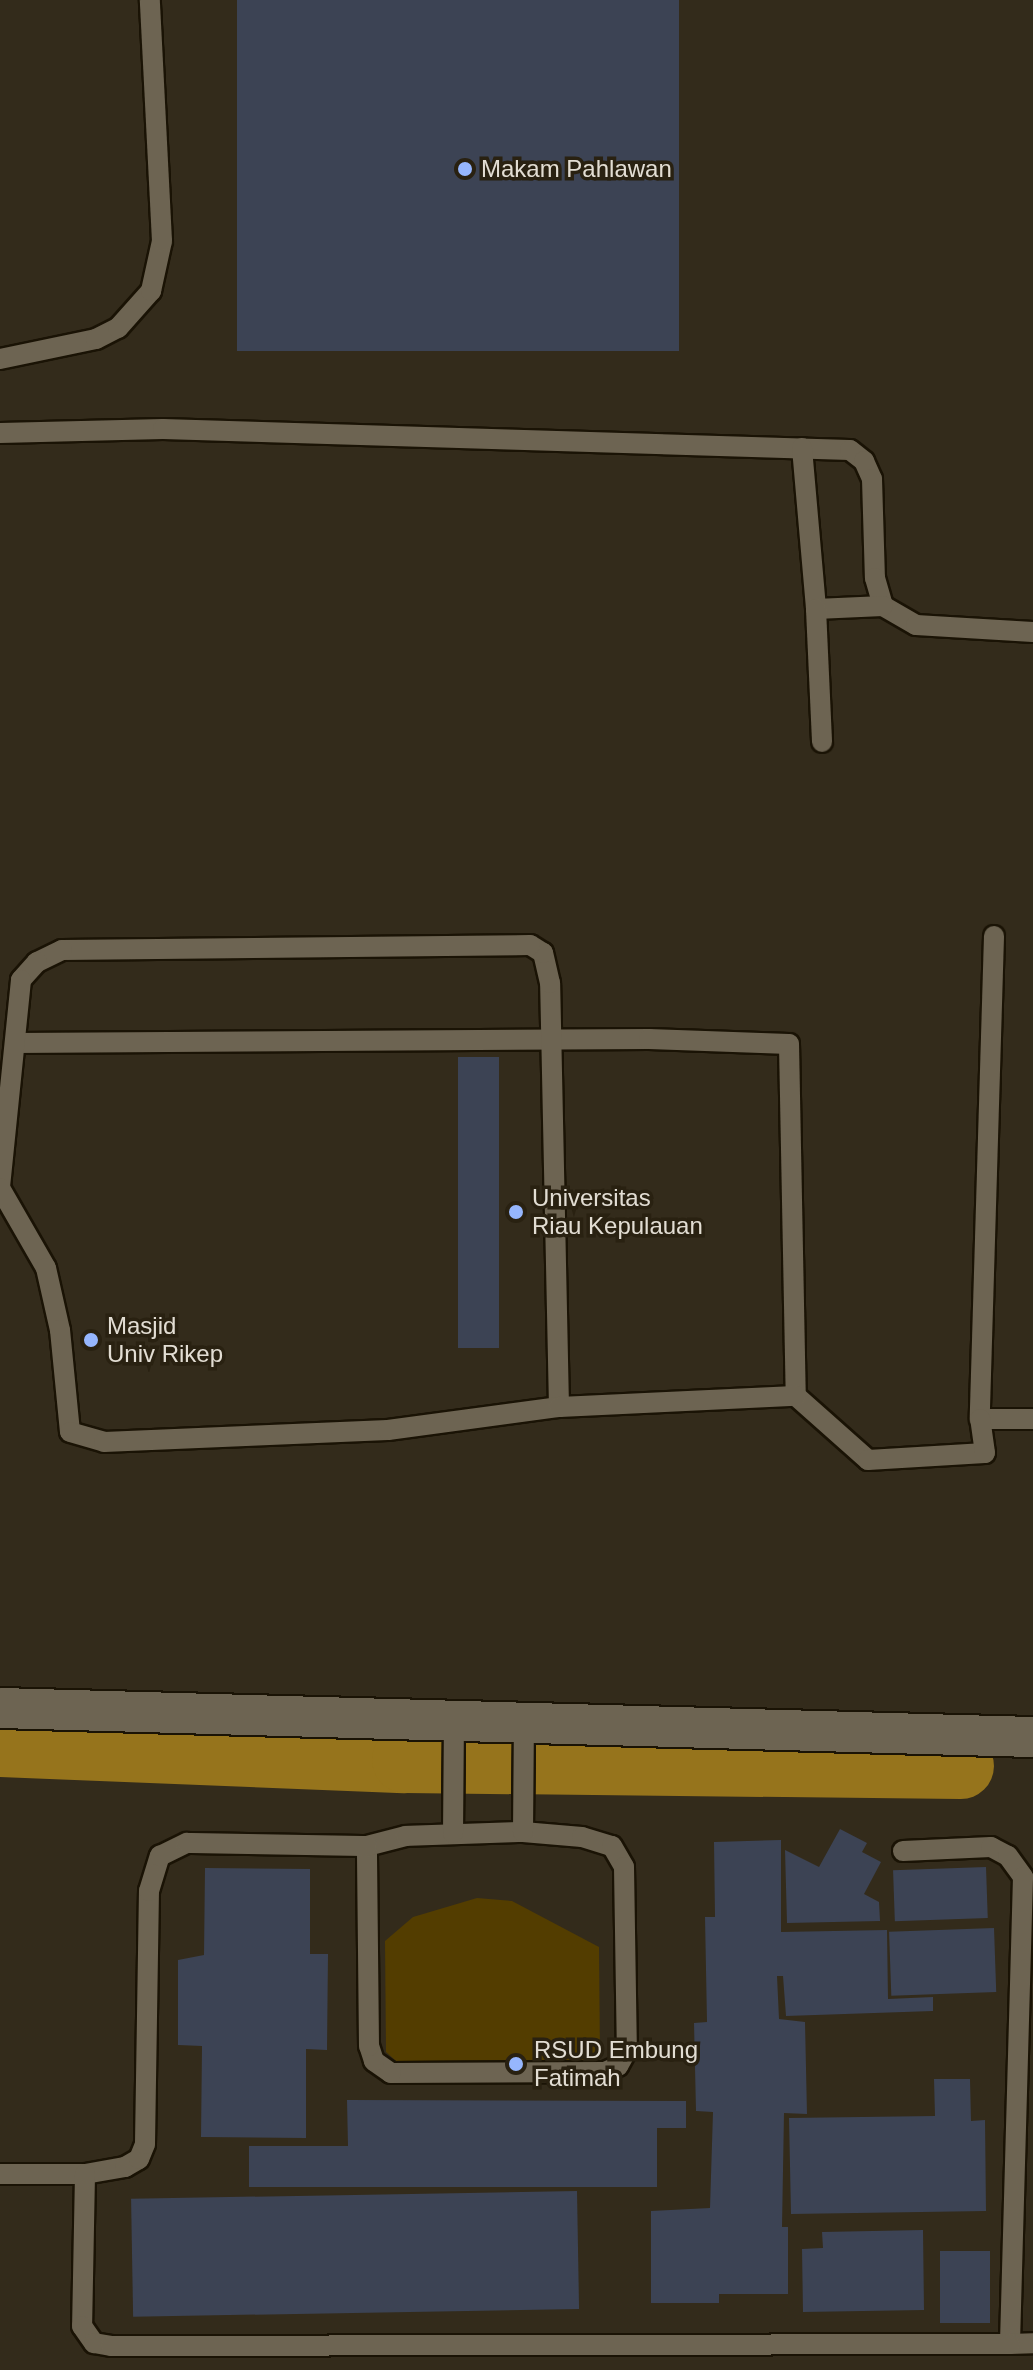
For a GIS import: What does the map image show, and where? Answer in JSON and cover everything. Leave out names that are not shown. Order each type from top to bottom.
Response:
[{"type":"street","points":[[0,1708],[454,1735],[1033,1737]]},
{"type":"lane","points":[[0,359],[96,339],[118,328],[151,291],[162,241],[150,0]]},
{"type":"lane","points":[[0,433],[163,429],[850,450],[864,461],[872,479],[875,578],[883,606]]},
{"type":"lane","points":[[802,448],[816,609],[822,742]]},
{"type":"lane","points":[[816,609],[883,606],[916,625],[1033,632]]},
{"type":"lane","points":[[559,1407],[552,1041],[548,965],[543,953],[530,945],[62,950],[37,962],[21,980],[0,1188],[46,1268],[60,1330],[65,1416],[70,1432],[84,1439],[388,1430],[559,1407],[796,1396],[868,1460],[985,1453],[980,1419],[994,936]]},
{"type":"lane","points":[[15,1043],[552,1041],[789,1044],[796,1396]]},
{"type":"lane","points":[[980,1419],[1033,1419]]},
{"type":"lane","points":[[523,1824],[524,1734]]},
{"type":"lane","points":[[454,1735],[454,1824]]},
{"type":"lane","points":[[0,2174],[85,2174],[125,2167],[139,2159],[145,2144],[149,1891],[160,1856],[187,1843],[367,1846],[454,1824],[523,1824],[612,1846],[624,1867],[627,2050],[618,2066],[605,2072],[391,2073],[374,2061],[369,2046],[367,1846]]},
{"type":"lane","points":[[903,1851],[991,1847],[1008,1856],[1023,1877],[1027,1963],[1010,2344]]},
{"type":"lane","points":[[85,2174],[82,2326],[94,2343],[111,2346],[1033,2343]]},
{"type":"shaded area","points":[[477,1898],[512,1901],[599,1947],[600,2056],[590,2064],[396,2061],[386,2052],[385,1941],[413,1917]]},
{"type":"building","name":"Makam Pahlawan","points":[[237,0],[679,0],[679,351],[237,351]]},
{"type":"building","points":[[458,1057],[499,1057],[499,1348],[458,1348]]},
{"type":"building","points":[[840,1829],[867,1843],[862,1852],[881,1862],[864,1894],[879,1902],[880,1921],[787,1923],[785,1850],[819,1867]]},
{"type":"building","points":[[781,1840],[781,1932],[887,1930],[888,1999],[933,1997],[933,2011],[786,2016],[783,1976],[777,1976],[779,2019],[805,2022],[807,2114],[784,2113],[782,2227],[788,2227],[788,2294],[719,2294],[719,2303],[651,2303],[651,2211],[710,2208],[713,2112],[696,2111],[694,2023],[707,2022],[705,1917],[715,1917],[714,1842]]},
{"type":"building","points":[[986,1867],[988,1918],[895,1921],[893,1870]]},
{"type":"building","points":[[205,1868],[310,1869],[310,1954],[328,1954],[327,2050],[306,2049],[306,2138],[201,2137],[202,2046],[178,2045],[178,1960],[204,1955]]},
{"type":"building","points":[[994,1928],[996,1992],[891,1996],[889,1932]]},
{"type":"building","points":[[934,2079],[970,2079],[971,2121],[985,2120],[986,2211],[791,2214],[789,2118],[935,2116]]},
{"type":"building","points":[[347,2100],[686,2101],[686,2128],[657,2128],[657,2187],[249,2187],[249,2146],[348,2146]]},
{"type":"building","points":[[577,2191],[579,2309],[133,2317],[131,2199]]},
{"type":"building","points":[[923,2230],[924,2310],[803,2312],[802,2249],[823,2248],[822,2232]]},
{"type":"building","points":[[940,2251],[990,2251],[990,2323],[940,2323]]},
{"type":"waterway","points":[[0,1744],[405,1760],[961,1766]]},
{"type":"place","name":"Makam Pahlawan","points":[[465,169]]},
{"type":"place","name":"Universitas Riau Kepulauan","points":[[516,1212]]},
{"type":"place","name":"Masjid Univ Rikep","points":[[91,1340]]},
{"type":"place","name":"RSUD Embung Fatimah","points":[[516,2064]]}]
